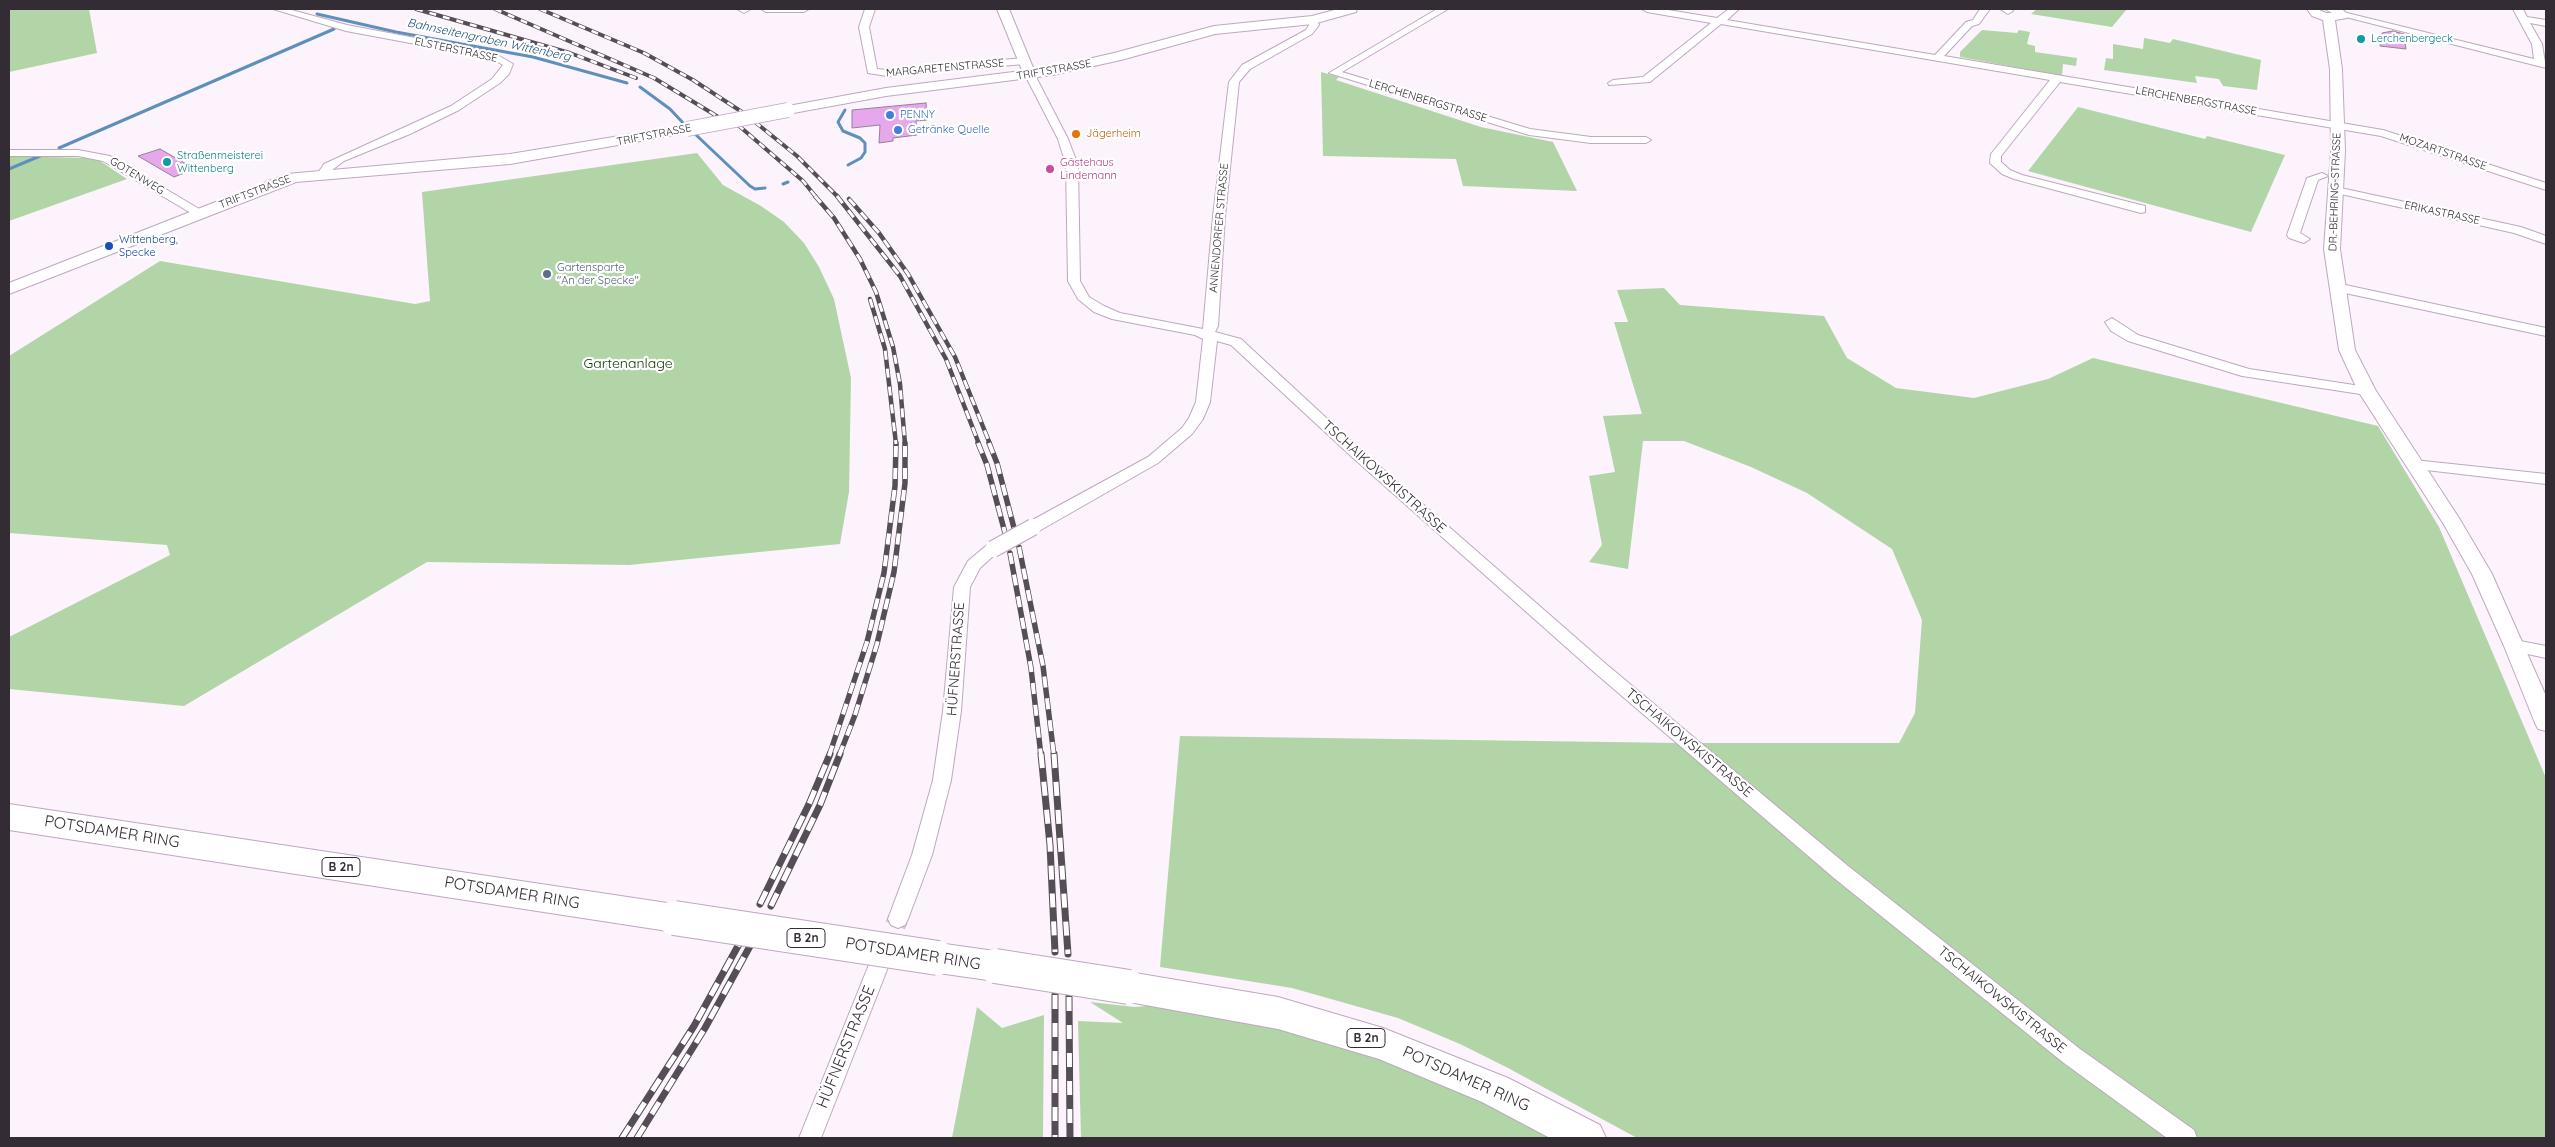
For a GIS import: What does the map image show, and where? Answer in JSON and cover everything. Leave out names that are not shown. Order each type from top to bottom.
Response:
[{"type":"main road","points":[[1313,20],[1351,9]]},
{"type":"main road","name":"TRIFTSTRASSE","points":[[9,289],[286,179],[324,173],[519,158],[886,92],[1030,75],[1116,58],[1214,30],[1313,20]]},
{"type":"main road","name":"POTSDAMER RING","points":[[9,817],[995,966],[1269,1011],[1383,1044],[1495,1090],[1586,1138]]},
{"type":"street","name":"ELSTERSTRASSE","points":[[278,9],[346,28],[494,56],[508,64],[496,81],[455,108],[406,132],[340,159],[328,166],[324,173]]},
{"type":"street","points":[[766,10],[804,9]]},
{"type":"street","name":"MARGARETENSTRASSE","points":[[870,9],[864,27],[872,71],[887,73],[1024,60]]},
{"type":"street","points":[[1003,9],[1030,75]]},
{"type":"street","name":"LERCHENBERGSTRASSE","points":[[1442,9],[1334,73],[1530,132],[1591,140],[1646,140]]},
{"type":"street","name":"LERCHENBERGSTRASSE","points":[[1647,9],[2337,125]]},
{"type":"street","points":[[1613,83],[1646,80],[1734,9]]},
{"type":"street","points":[[1939,58],[1940,54],[1969,24],[1976,22],[1984,9]]},
{"type":"street","points":[[2310,9],[2316,14],[2330,13],[2339,18],[2343,15],[2542,64],[2537,44],[2518,9]]},
{"type":"street","name":"DR.-BEHRING-STRASSE","points":[[2330,13],[2336,69],[2337,125],[2336,190],[2332,231],[2336,287],[2347,350],[2367,391],[2468,548],[2515,646],[2546,723]]},
{"type":"street","name":"ANNENDORFER STRASSE","points":[[1121,479],[1171,447],[1188,432],[1196,419],[1206,382],[1210,339],[1207,335],[1211,326],[1219,216],[1234,82],[1246,67],[1309,32],[1314,24],[1313,20]]},
{"type":"street","points":[[2524,20],[2546,22]]},
{"type":"street","name":"TSCHAIKOWSKISTRASSE","points":[[1030,75],[1063,139],[1072,165],[1074,281],[1079,293],[1092,305],[1107,313],[1224,337],[1236,342],[1357,454],[1578,649],[1841,872],[2072,1056],[2186,1138]]},
{"type":"street","points":[[2056,78],[2053,86],[1995,156],[1996,163],[2006,172],[2018,176],[2141,209]]},
{"type":"street","name":"MOZARTSTRASSE","points":[[2337,125],[2394,135],[2546,187]]},
{"type":"street","name":"GOTENWEG","points":[[9,153],[78,153],[106,158],[200,214]]},
{"type":"street","points":[[2304,239],[2293,234],[2313,178],[2322,176]]},
{"type":"street","name":"ERIKASTRASSE","points":[[2336,190],[2507,227],[2546,240]]},
{"type":"street","points":[[2336,287],[2546,332]]},
{"type":"street","points":[[2112,322],[2116,328],[2133,338],[2247,373],[2271,379],[2367,391]]},
{"type":"street","points":[[2414,465],[2546,479]]},
{"type":"street","name":"HÜFNERSTRASSE","points":[[898,919],[922,855],[942,780],[952,711],[962,587],[974,565],[993,550],[1121,479]]},
{"type":"street","points":[[2515,646],[2546,652]]},
{"type":"street","name":"HÜFNERSTRASSE","points":[[810,1138],[882,957]]},
{"type":"green space","points":[[9,9],[89,9],[97,53],[9,72]]},
{"type":"green space","points":[[2037,9],[2127,9],[2112,27],[2031,14]]},
{"type":"green space","points":[[1982,30],[2017,33],[2019,30],[2030,32],[2027,44],[2035,46],[2035,52],[2077,58],[2076,66],[2063,64],[2062,76],[1960,57],[1960,52]]},
{"type":"green space","points":[[2144,38],[2170,43],[2173,39],[2261,60],[2257,90],[2223,86],[2219,79],[2195,76],[2197,83],[2104,70],[2106,58],[2113,59],[2113,44],[2143,49]]},
{"type":"green space","points":[[1321,72],[1339,77],[1336,80],[1481,127],[1553,142],[1577,191],[1463,186],[1456,159],[1323,156]]},
{"type":"green space","points":[[2078,107],[2205,139],[2207,136],[2285,155],[2251,232],[2028,171]]},
{"type":"green space","name":"Gartenanlage","points":[[697,153],[723,185],[761,206],[784,222],[804,243],[819,267],[834,299],[851,378],[849,492],[840,544],[629,565],[427,562],[184,706],[9,689],[9,637],[170,555],[167,545],[9,533],[9,356],[160,261],[415,304],[430,301],[422,192]]},
{"type":"green space","points":[[9,156],[88,158],[100,161],[127,179],[9,221]]},
{"type":"green space","points":[[1664,288],[1680,305],[1824,316],[1847,358],[1896,388],[1974,398],[2048,379],[2093,358],[2378,426],[2439,527],[2546,778],[2546,1138],[1637,1138],[1508,1068],[1460,1044],[1398,1018],[1292,988],[1160,967],[1180,736],[1679,743],[1899,743],[1915,713],[1922,620],[1892,549],[1807,493],[1751,467],[1684,441],[1643,441],[1628,569],[1589,562],[1602,545],[1589,476],[1615,472],[1603,416],[1642,414],[1614,322],[1628,322],[1617,290]]},
{"type":"green space","points":[[1090,1002],[1135,1007],[1159,1005],[1278,1028],[1408,1068],[1538,1126],[1560,1138],[1081,1138],[1078,1021],[1123,1023]]},
{"type":"green space","points":[[977,1007],[1002,1028],[1044,1015],[1043,1138],[952,1138]]},
{"type":"building","points":[[2393,31],[2404,34],[2406,49],[2380,46],[2382,33]]},
{"type":"building","name":"PENNY","points":[[926,103],[927,120],[916,121],[917,135],[893,138],[893,141],[879,143],[880,125],[852,128],[852,110]]},
{"type":"building","name":"Straßenmeisterei Wittenberg","points":[[160,149],[195,169],[174,177],[138,156]]},
{"type":"waterway","name":"Bahnseitengraben Wittenberg","points":[[317,14],[396,32],[533,57],[627,83]]},
{"type":"waterway","points":[[59,148],[334,29]]},
{"type":"waterway","name":"Bahnseitengraben Wittenberg","points":[[640,87],[670,109],[685,125]]},
{"type":"waterway","name":"Bahnseitengraben Wittenberg","points":[[845,110],[838,122],[843,131],[860,138],[865,143],[865,152],[861,158],[848,165]]},
{"type":"waterway","name":"Bahnseitengraben Wittenberg","points":[[694,133],[750,186],[755,189],[765,188]]},
{"type":"waterway","points":[[9,169],[40,156]]},
{"type":"waterway","name":"Bahnseitengraben Wittenberg","points":[[783,184],[788,182]]},
{"type":"tunnel","points":[[883,955],[898,919]]},
{"type":"railway","points":[[416,9],[570,53],[636,78]]},
{"type":"railway","points":[[495,9],[654,78],[720,118]]},
{"type":"railway","points":[[540,9],[644,53],[693,80],[742,112]]},
{"type":"railway","points":[[755,122],[797,156],[837,196]]},
{"type":"railway","points":[[738,125],[803,181],[816,197]]},
{"type":"railway","points":[[815,196],[834,218],[860,259],[876,292],[893,347],[900,384],[905,444]]},
{"type":"railway","points":[[837,196],[900,276],[946,359],[979,444]]},
{"type":"railway","points":[[849,199],[879,233],[908,274],[955,357],[990,444]]},
{"type":"railway","points":[[870,299],[885,349],[896,444]]},
{"type":"railway","points":[[978,443],[987,465],[1005,533]]},
{"type":"railway","points":[[989,443],[997,463],[1014,528]]},
{"type":"railway","points":[[829,756],[867,642],[884,573],[895,486],[896,444]]},
{"type":"railway","points":[[839,756],[855,715],[877,644],[894,572],[905,483],[905,444]]},
{"type":"railway","points":[[1019,547],[1043,666],[1054,756]]},
{"type":"railway","points":[[1010,553],[1031,668],[1041,756]]},
{"type":"railway","points":[[760,904],[809,804],[830,754]]},
{"type":"railway","points":[[771,906],[820,805],[840,754]]},
{"type":"railway","points":[[1041,754],[1050,845],[1055,952]]},
{"type":"railway","points":[[1054,754],[1068,954]]},
{"type":"railway","points":[[622,1138],[694,1026],[744,935]]},
{"type":"railway","points":[[637,1138],[705,1028],[755,937]]},
{"type":"railway","points":[[1055,995],[1055,1138]]},
{"type":"railway","points":[[1069,997],[1070,1138]]},
{"type":"place","name":"Lerchenbergeck","points":[[2361,39]]},
{"type":"place","name":"PENNY","points":[[890,115]]},
{"type":"place","name":"Getränke Quelle","points":[[898,130]]},
{"type":"place","name":"Jägerheim","points":[[1076,134]]},
{"type":"place","name":"Straßenmeisterei Wittenberg","points":[[167,162]]},
{"type":"place","name":"Gästehaus Lindemann","points":[[1050,169]]},
{"type":"place","name":"Wittenberg, Specke","points":[[109,246]]},
{"type":"place","name":"Gartensparte \"An der Specke\"","points":[[547,274]]}]
